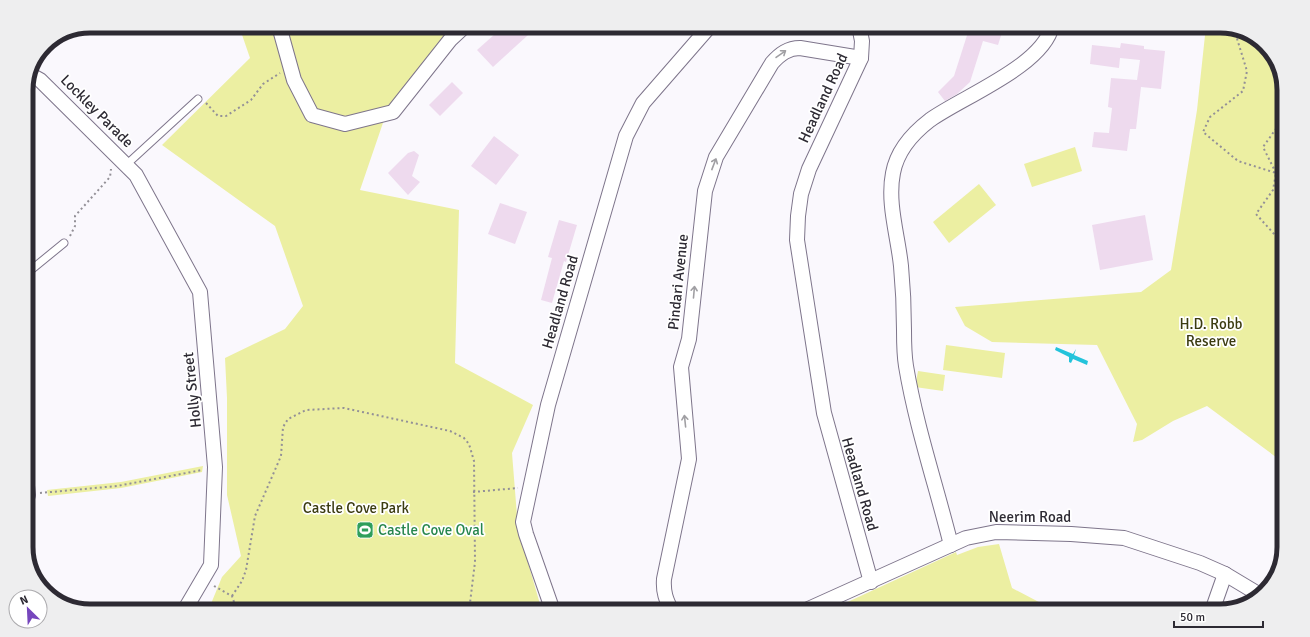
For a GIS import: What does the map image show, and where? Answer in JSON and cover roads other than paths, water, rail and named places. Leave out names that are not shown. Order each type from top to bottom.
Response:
[{"type":"street","points":[[281,33],[294,80],[312,115],[345,124],[393,112],[450,40],[458,33]]},
{"type":"street","name":"Headland Road","points":[[551,604],[523,522],[548,405],[626,136],[643,103],[704,33]]},
{"type":"street","name":"Headland Road","points":[[860,33],[862,41],[861,58],[809,169],[801,194],[797,240],[824,414],[871,582]]},
{"type":"street","points":[[951,545],[916,413],[905,364],[903,288],[893,213],[893,173],[896,160],[903,148],[920,128],[940,114],[999,79],[1029,58],[1047,41],[1050,33]]},
{"type":"street","name":"Pindari Avenue","points":[[668,604],[663,589],[664,580],[689,459],[681,367],[688,339],[704,201],[709,177],[716,157],[777,56],[792,48],[800,48],[861,58]]},
{"type":"street","name":"Lockley Parade","points":[[35,78],[40,80],[136,175]]},
{"type":"street","name":"Holly Street","points":[[136,175],[200,292],[215,467],[211,565],[188,604]]},
{"type":"street","name":"Neerim Road","points":[[820,604],[966,538],[996,532],[1124,538],[1200,563],[1225,574],[1255,592]]},
{"type":"street","points":[[1214,604],[1225,574]]},
{"type":"lane","points":[[122,160],[198,98]]},
{"type":"lane","points":[[33,268],[64,243]]},
{"type":"water","points":[[1056,347],[1073,354],[1076,349],[1074,355],[1088,361],[1087,365],[1073,359],[1071,363],[1069,362],[1069,357],[1055,350]]},
{"type":"place","name":"Castle Cove Oval","points":[[365,530]]},
{"type":"park label","name":"H.D. Robb Reserve","points":[[1211,332]]},
{"type":"park label","name":"Castle Cove Park","points":[[356,508]]}]
